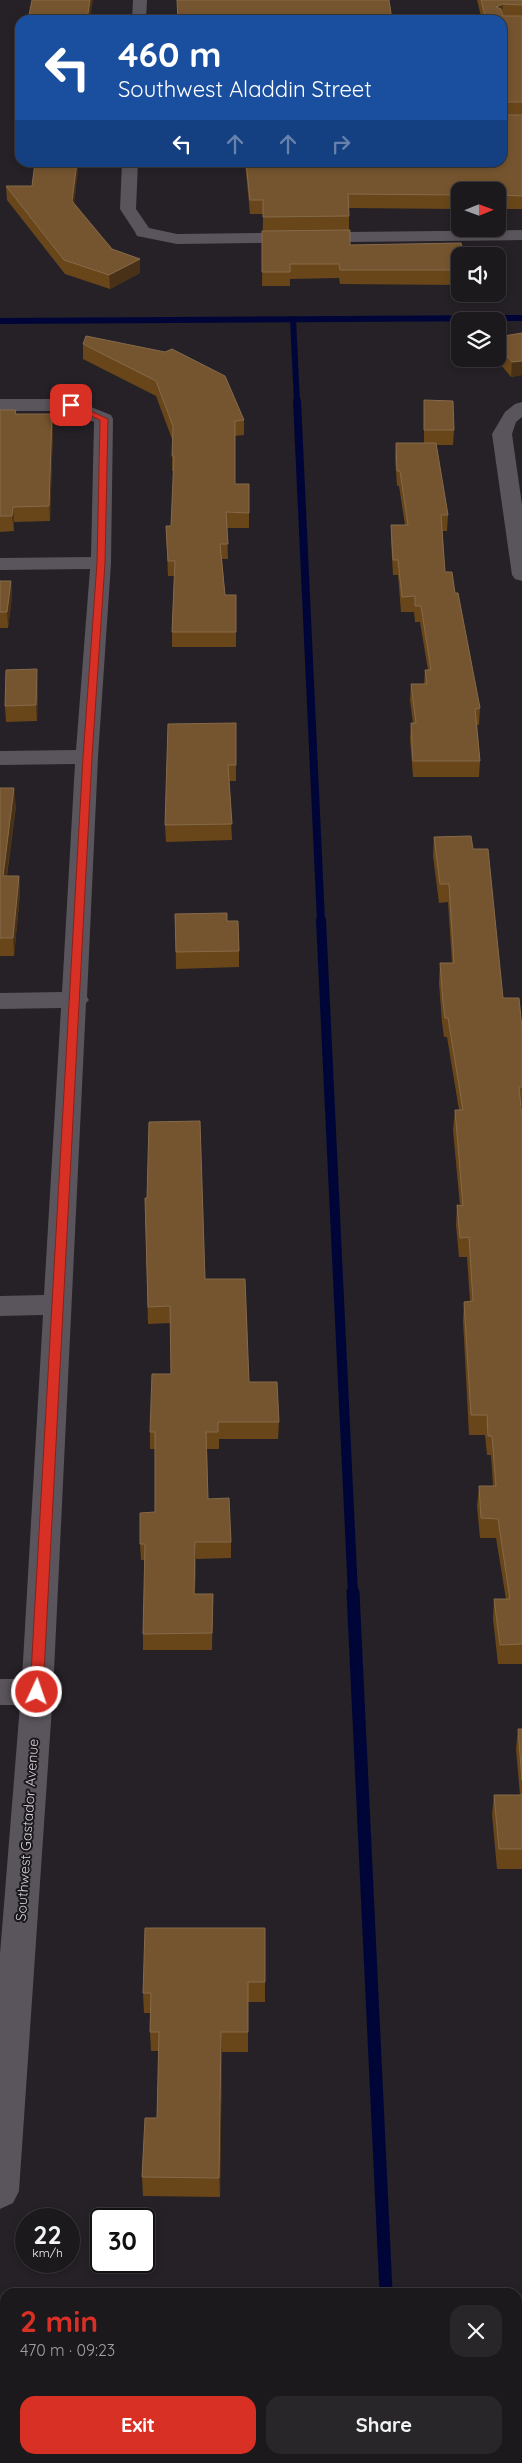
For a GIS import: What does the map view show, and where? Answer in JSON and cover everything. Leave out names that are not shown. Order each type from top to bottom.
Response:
[{"type":"street","points":[[139,15],[140,0]]},
{"type":"street","points":[[130,167],[128,209],[143,232],[177,239],[522,235]]},
{"type":"street","name":"Southwest Gastador Avenue","points":[[0,405],[71,405],[104,419],[101,563],[87,757],[76,1000],[57,1305],[37,1692],[0,2192]]},
{"type":"street","points":[[522,408],[509,419],[502,434],[522,575]]},
{"type":"street","points":[[0,564],[101,563]]},
{"type":"street","points":[[0,758],[87,757]]},
{"type":"street","points":[[0,1001],[76,1000]]},
{"type":"street","points":[[0,1306],[57,1305]]},
{"type":"street","points":[[0,1692],[37,1692]]},
{"type":"building","points":[[32,0],[90,0],[88,15],[29,15]]},
{"type":"building","points":[[177,0],[389,0],[391,15],[178,15]]},
{"type":"building","points":[[481,0],[522,0],[522,5],[503,4],[496,7],[501,9],[503,15],[485,15]]},
{"type":"building","points":[[507,16],[522,16],[522,102],[507,102]]},
{"type":"building","points":[[507,115],[522,115],[522,196],[506,195],[506,182],[451,182],[451,195],[348,194],[349,216],[263,217],[263,200],[250,200],[247,167],[507,167]]},
{"type":"building","points":[[34,167],[76,167],[72,201],[112,249],[140,259],[109,275],[64,260],[6,186],[32,186]]},
{"type":"building","points":[[350,230],[350,245],[461,243],[462,247],[451,247],[451,270],[340,270],[339,264],[290,264],[290,272],[262,272],[262,231]]},
{"type":"building","points":[[522,333],[522,361],[512,362],[506,355],[506,336]]},
{"type":"building","points":[[86,336],[165,352],[172,349],[225,376],[244,420],[235,421],[235,484],[249,484],[249,513],[226,512],[228,544],[220,544],[225,595],[236,595],[236,632],[172,632],[175,561],[168,561],[166,526],[171,526],[174,456],[172,456],[173,426],[156,381],[83,344]]},
{"type":"building","points":[[424,400],[453,401],[454,430],[424,430]]},
{"type":"building","points":[[0,410],[16,410],[15,414],[52,414],[49,506],[13,507],[12,516],[0,516]]},
{"type":"building","points":[[396,443],[436,443],[448,515],[441,515],[445,572],[452,572],[455,593],[458,593],[480,708],[475,709],[480,761],[413,761],[411,723],[416,723],[411,684],[427,684],[425,670],[431,670],[421,606],[415,606],[415,596],[402,597],[398,560],[393,560],[391,525],[408,525],[400,471],[397,471]]},
{"type":"building","points":[[0,581],[11,581],[7,612],[0,612]]},
{"type":"building","points":[[37,669],[36,705],[5,706],[6,670]]},
{"type":"building","points":[[236,723],[236,765],[228,765],[232,824],[165,825],[168,724]]},
{"type":"building","points":[[0,788],[14,788],[3,876],[19,876],[13,938],[0,938]]},
{"type":"building","points":[[471,836],[473,849],[488,849],[503,998],[519,998],[522,1028],[522,1087],[519,1087],[522,1118],[522,1644],[500,1645],[494,1599],[510,1599],[498,1519],[481,1518],[479,1486],[496,1486],[492,1436],[488,1436],[487,1415],[471,1415],[464,1302],[473,1301],[469,1237],[460,1238],[457,1205],[463,1206],[455,1110],[463,1110],[448,1018],[445,1018],[440,963],[454,963],[449,884],[440,884],[434,837]]},
{"type":"building","points":[[227,913],[227,921],[238,921],[239,951],[176,952],[175,914]]},
{"type":"building","points":[[200,1121],[205,1279],[245,1279],[249,1382],[277,1382],[279,1422],[218,1422],[218,1432],[206,1432],[208,1499],[229,1498],[231,1542],[195,1542],[194,1594],[213,1594],[212,1633],[143,1634],[145,1544],[140,1544],[140,1513],[155,1512],[155,1432],[150,1432],[152,1374],[171,1374],[170,1306],[148,1307],[145,1198],[147,1198],[149,1122]]},
{"type":"building","points":[[518,1729],[522,1729],[522,1780]]},
{"type":"building","points":[[494,1795],[522,1795],[522,1849],[499,1849]]},
{"type":"building","points":[[145,1928],[265,1928],[265,1982],[248,1982],[248,2032],[221,2032],[219,2178],[142,2177],[145,2118],[157,2118],[159,2032],[150,2032],[151,1993],[143,1993]]},
{"type":"waterway","points":[[293,319],[522,318]]},
{"type":"waterway","points":[[0,321],[293,319]]},
{"type":"waterway","points":[[293,319],[297,402]]},
{"type":"waterway","points":[[297,401],[321,921]]},
{"type":"waterway","points":[[321,920],[353,1594]]},
{"type":"waterway","points":[[353,1592],[386,2288]]},
{"type":"route","points":[[37,1692],[57,1305],[76,1000],[87,757],[101,563],[104,419],[71,405]]}]
